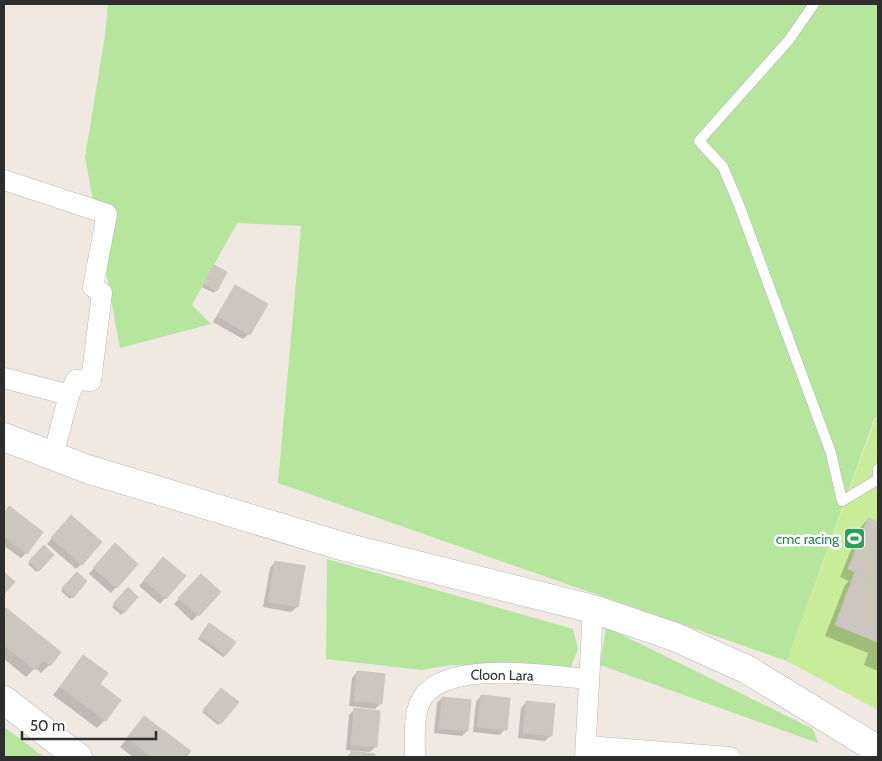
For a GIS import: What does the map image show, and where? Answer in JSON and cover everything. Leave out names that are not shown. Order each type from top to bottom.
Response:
[{"type":"main road","points":[[4,437],[87,469],[345,547],[592,609],[675,637],[748,670],[878,750]]},
{"type":"main road","points":[[4,700],[78,757]]},
{"type":"street","points":[[4,180],[107,214],[93,287],[102,293],[91,381],[76,380],[69,395],[53,456]]},
{"type":"street","points":[[4,378],[69,395]]},
{"type":"street","points":[[592,609],[586,752],[730,757]]},
{"type":"street","name":"Cloon Lara","points":[[414,757],[415,719],[425,694],[450,677],[476,672],[589,679]]},
{"type":"lane","points":[[814,4],[789,40],[699,141],[723,167],[739,205],[831,453],[842,501],[878,481],[878,469]]},
{"type":"green space","points":[[108,4],[878,4],[878,418],[875,417],[787,661],[278,483],[301,226],[237,223],[192,305],[211,324],[120,348],[85,157],[105,36]]},
{"type":"green space","name":"cmc racing","points":[[876,417],[878,418],[878,710],[787,661]]},
{"type":"green space","points":[[327,559],[573,629],[578,649],[571,667],[450,665],[422,670],[326,659]]},
{"type":"green space","points":[[606,627],[813,729],[818,743],[600,665]]},
{"type":"green space","points":[[4,727],[44,757],[4,757]]},
{"type":"building","points":[[214,265],[227,272],[217,291],[204,284]]},
{"type":"building","points":[[235,285],[268,304],[250,335],[217,316]]},
{"type":"building","points":[[9,506],[43,532],[27,554],[4,537],[4,513]]},
{"type":"building","points":[[71,515],[102,542],[82,565],[51,538]]},
{"type":"building","points":[[868,518],[878,522],[878,581],[848,569]]},
{"type":"building","points":[[115,543],[138,564],[117,588],[93,568]]},
{"type":"building","points":[[44,545],[54,555],[39,571],[29,561]]},
{"type":"building","points":[[163,557],[186,576],[166,599],[144,580]]},
{"type":"building","points":[[275,561],[305,566],[298,607],[268,602]]},
{"type":"building","points":[[4,572],[15,582],[4,594]]},
{"type":"building","points":[[77,572],[87,581],[73,598],[62,588]]},
{"type":"building","points":[[855,572],[878,581],[878,642],[835,625]]},
{"type":"building","points":[[201,574],[221,592],[199,616],[178,598]]},
{"type":"building","points":[[128,587],[138,597],[124,613],[113,604]]},
{"type":"building","points":[[6,608],[61,652],[50,666],[43,660],[35,670],[4,645],[4,611]]},
{"type":"building","points":[[209,623],[236,642],[226,655],[200,636]]},
{"type":"building","points":[[83,655],[108,673],[100,684],[121,700],[106,721],[60,687]]},
{"type":"building","points":[[357,671],[385,674],[382,704],[354,701]]},
{"type":"building","points":[[221,688],[239,702],[221,724],[203,710]]},
{"type":"building","points":[[481,695],[510,698],[507,730],[477,727]]},
{"type":"building","points":[[442,697],[471,700],[468,731],[439,728]]},
{"type":"building","points":[[526,701],[555,704],[552,736],[523,733]]},
{"type":"building","points":[[354,708],[380,711],[377,747],[351,745]]},
{"type":"building","points":[[144,716],[191,751],[186,757],[151,757],[127,738]]},
{"type":"building","points":[[351,751],[375,754],[375,757],[350,757]]},
{"type":"place","name":"cmc racing","points":[[855,539]]}]
